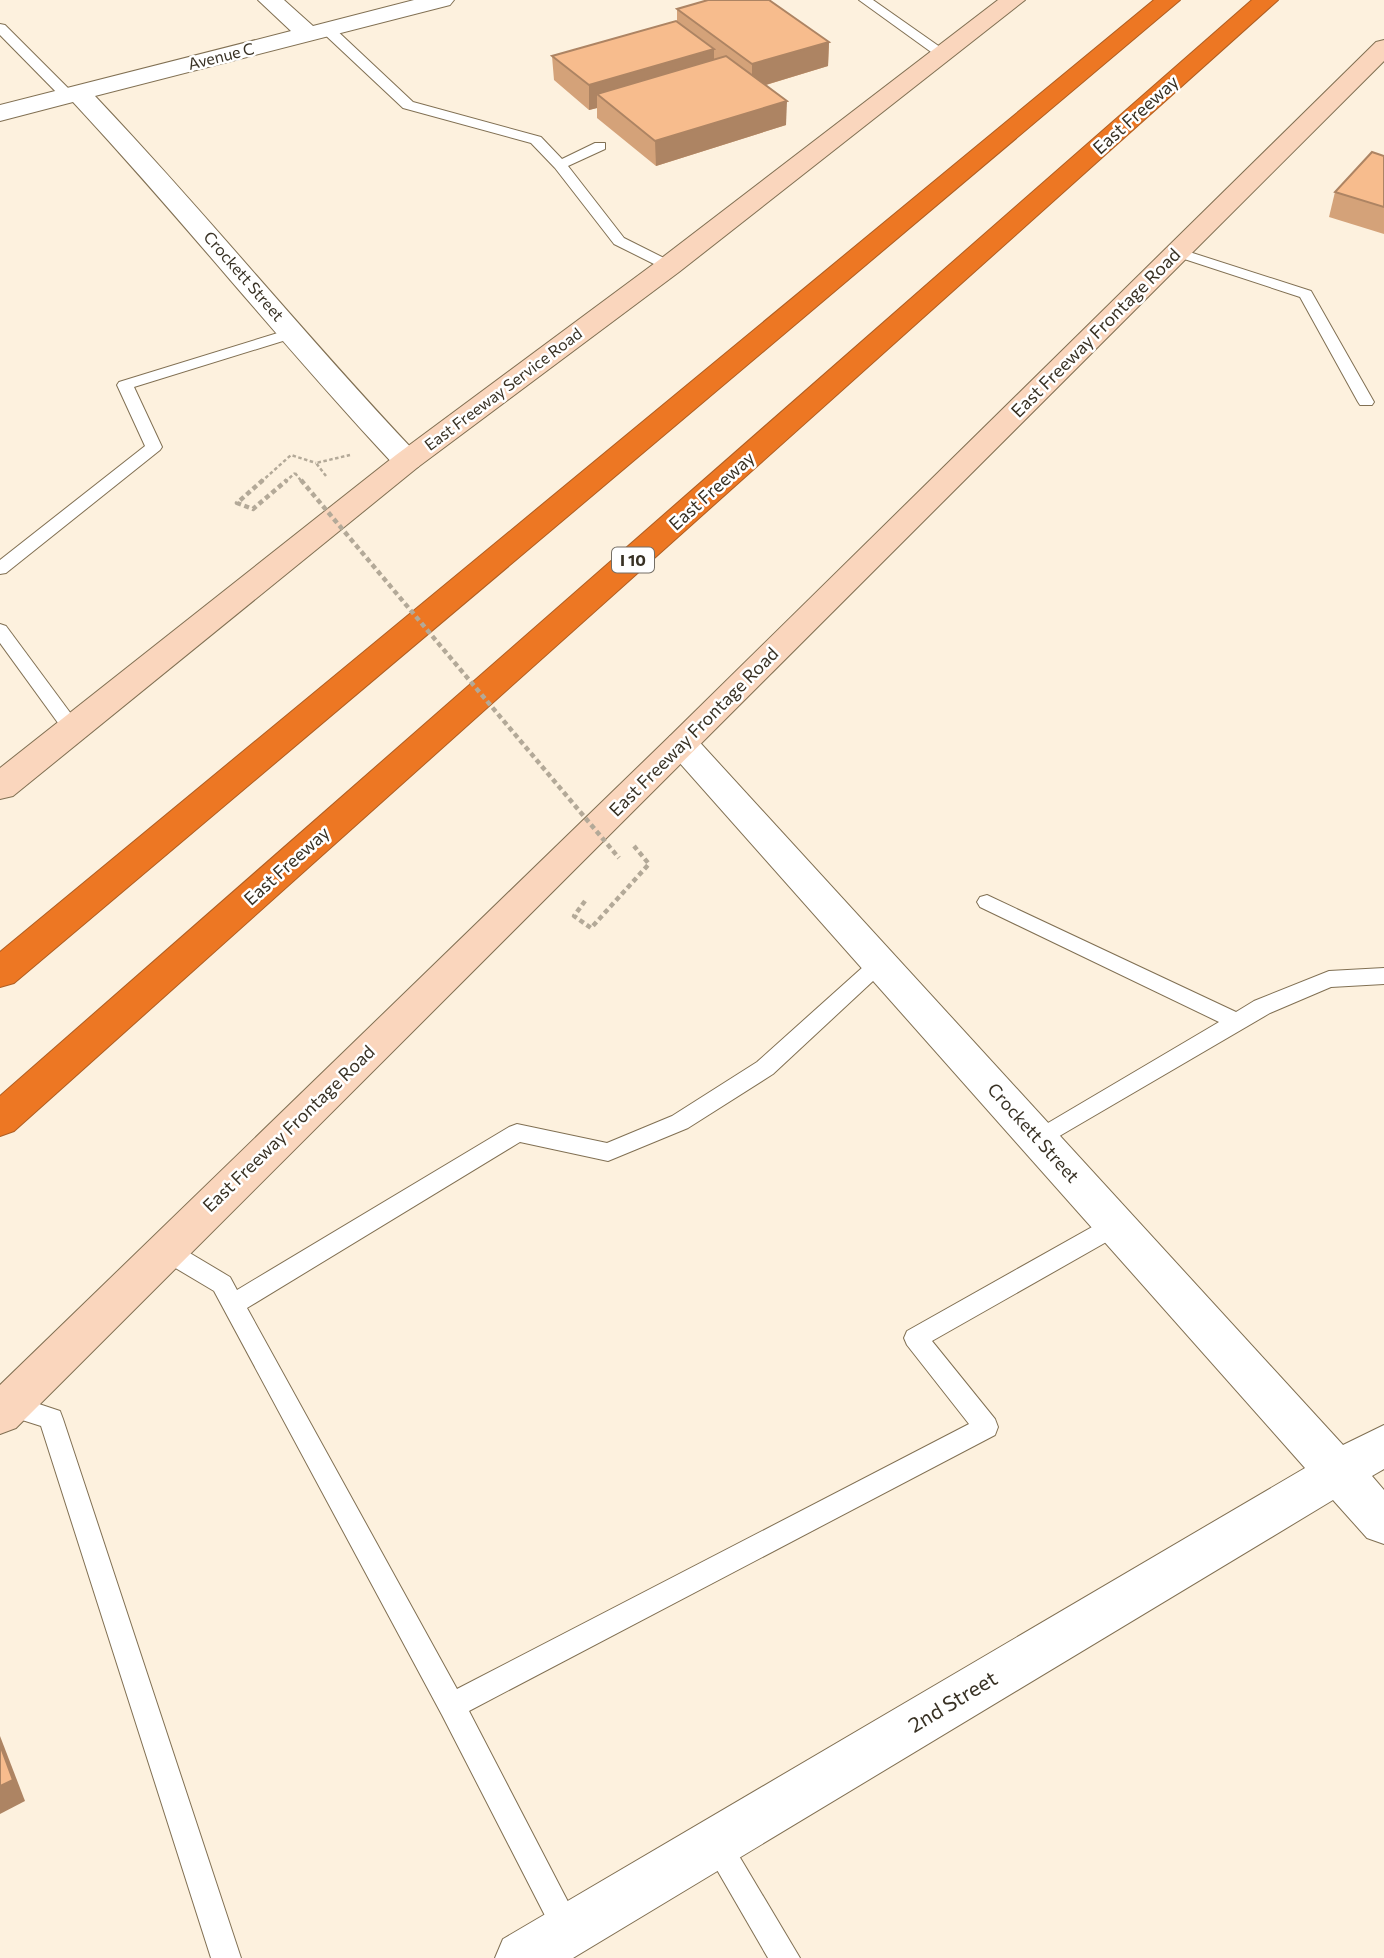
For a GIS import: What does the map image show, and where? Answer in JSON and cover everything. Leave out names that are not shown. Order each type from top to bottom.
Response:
[{"type":"highway","points":[[0,973],[1168,0]]},
{"type":"highway","name":"East Freeway","points":[[0,1120],[1266,0]]},
{"type":"main road","name":"East Freeway Service Road","points":[[0,786],[407,461],[669,266],[1008,1]]},
{"type":"main road","name":"East Freeway Frontage Road","points":[[5,1409],[682,744],[1384,47]]},
{"type":"street","points":[[270,0],[317,32]]},
{"type":"street","name":"Avenue C","points":[[0,113],[442,0]]},
{"type":"street","name":"Crockett Street","points":[[73,94],[158,177],[354,405],[407,461]]},
{"type":"street","name":"Crockett Street","points":[[682,744],[1384,1523]]},
{"type":"street","name":"2nd Street","points":[[522,1958],[1384,1445]]},
{"type":"lane","points":[[865,0],[943,54]]},
{"type":"lane","points":[[0,27],[73,94]]},
{"type":"lane","points":[[317,32],[408,105],[536,140],[560,165],[619,241],[669,266]]},
{"type":"lane","points":[[560,165],[600,146]]},
{"type":"lane","points":[[1177,252],[1306,294],[1366,402]]},
{"type":"lane","points":[[0,569],[154,447],[125,385],[294,332]]},
{"type":"lane","points":[[3,640],[73,730]]},
{"type":"lane","points":[[987,902],[1237,1022]]},
{"type":"lane","points":[[232,1304],[517,1133],[608,1152],[680,1122],[765,1068],[880,963]]},
{"type":"lane","points":[[1039,1139],[1262,1007],[1329,979],[1384,976]]},
{"type":"lane","points":[[452,1706],[986,1427],[916,1338],[1116,1225]]},
{"type":"lane","points":[[165,1251],[222,1284],[452,1706],[568,1931]]},
{"type":"lane","points":[[5,1409],[51,1419],[226,1958]]},
{"type":"lane","points":[[716,1844],[785,1958]]},
{"type":"path","points":[[316,463],[291,455],[237,503],[253,509],[295,473],[619,858],[611,867]]},
{"type":"path","points":[[589,896],[574,916],[591,928],[649,864]]},
{"type":"building","points":[[708,0],[769,0],[829,42],[752,64],[677,9]]},
{"type":"building","points":[[676,21],[714,49],[589,85],[552,56]]},
{"type":"building","points":[[726,56],[787,101],[655,141],[597,94]]},
{"type":"building","points":[[1372,152],[1384,156],[1384,207],[1335,192]]},
{"type":"building","points":[[0,1745],[13,1780],[0,1786]]}]
